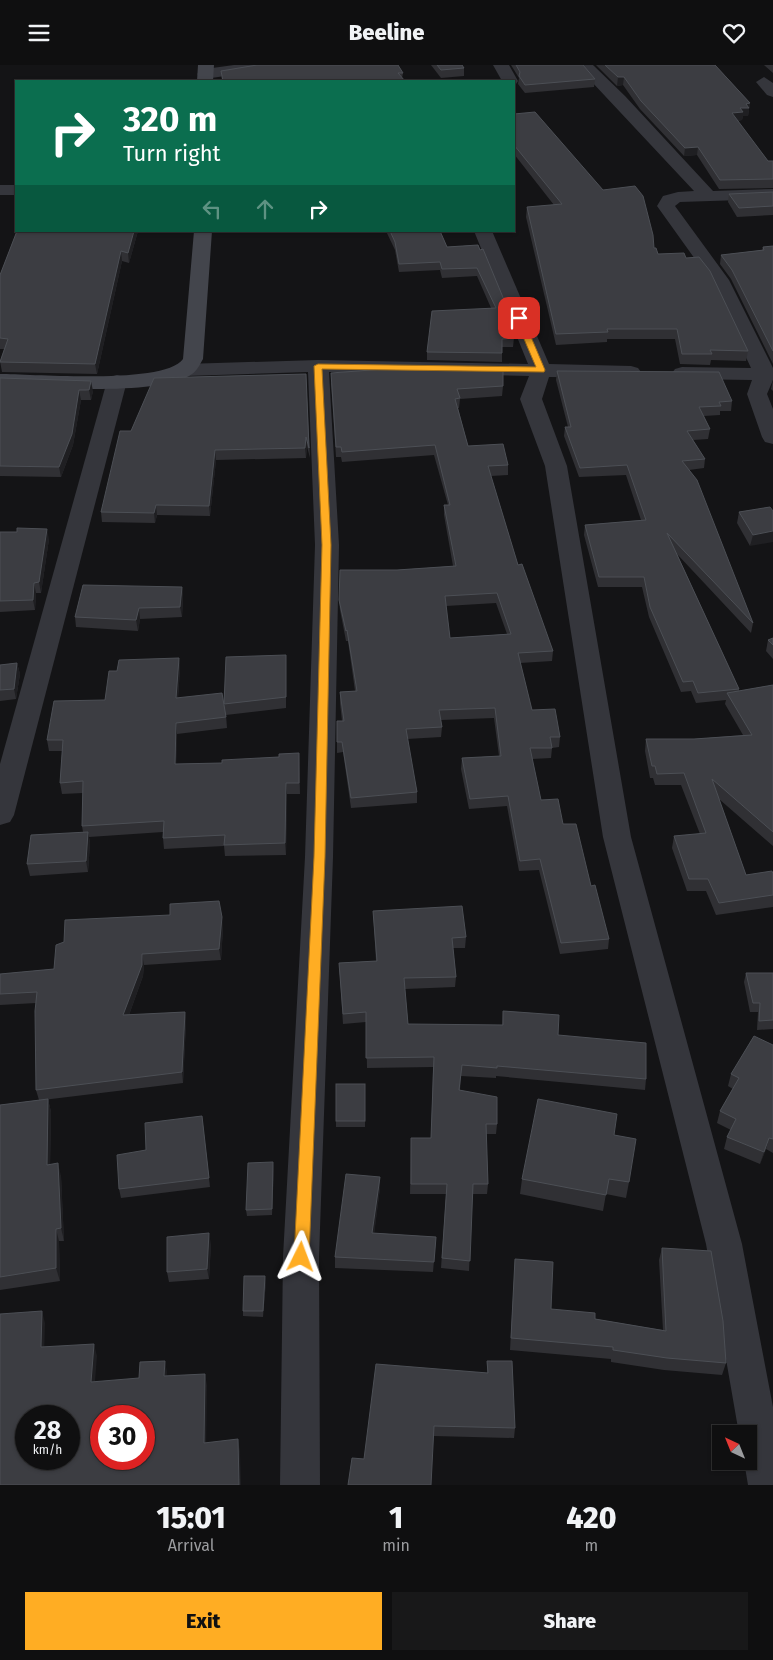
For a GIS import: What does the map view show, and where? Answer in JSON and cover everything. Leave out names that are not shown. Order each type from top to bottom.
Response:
[{"type":"street","points":[[205,74],[264,65]]},
{"type":"street","points":[[501,65],[509,80]]},
{"type":"street","points":[[584,65],[619,99],[707,195]]},
{"type":"street","points":[[0,190],[15,190]]},
{"type":"street","points":[[768,374],[719,280],[666,206],[669,200],[678,197],[773,194]]},
{"type":"street","points":[[185,370],[193,359],[202,232]]},
{"type":"street","points":[[483,232],[541,370],[531,399],[556,466],[617,837],[724,1244],[768,1485]]},
{"type":"street","points":[[0,380],[118,381],[167,376],[185,370],[318,366],[768,374]]},
{"type":"street","points":[[300,1485],[301,1257],[320,857],[327,545],[318,366]]},
{"type":"street","points":[[768,374],[757,394],[773,437]]},
{"type":"street","points":[[0,815],[118,381]]},
{"type":"building","points":[[257,65],[398,65],[403,73],[398,73],[404,80],[223,80],[221,71]]},
{"type":"building","points":[[437,65],[462,65],[464,68],[441,70]]},
{"type":"building","points":[[516,65],[583,65],[595,79],[525,85],[519,76],[520,72]]},
{"type":"building","points":[[605,65],[715,65],[750,103],[746,104],[749,108],[740,108],[743,112],[732,113],[768,161],[773,161],[773,179],[720,180],[698,147],[685,148],[641,101],[624,77],[618,77]]},
{"type":"building","points":[[535,112],[603,190],[635,186],[643,196],[653,235],[654,248],[656,248],[658,254],[684,253],[686,258],[699,257],[710,271],[748,351],[710,350],[712,354],[682,354],[677,329],[607,329],[608,332],[556,334],[527,207],[562,204],[515,146],[515,114]]},
{"type":"building","points":[[773,192],[773,206],[739,208],[729,194]]},
{"type":"building","points":[[17,232],[134,232],[128,253],[121,251],[95,364],[0,362],[8,339],[0,338],[0,275]]},
{"type":"building","points":[[390,232],[440,232],[447,247],[478,245],[480,250],[483,249],[509,312],[514,338],[502,339],[502,353],[427,352],[432,311],[496,308],[477,268],[442,269],[440,262],[399,264],[395,242]]},
{"type":"building","points":[[773,246],[773,351],[732,270],[721,255],[764,250],[763,247]]},
{"type":"building","points":[[425,366],[503,368],[503,386],[457,389],[460,398],[455,399],[468,446],[503,444],[508,465],[488,466],[518,565],[522,564],[553,651],[518,653],[532,710],[555,709],[560,737],[550,737],[552,748],[530,748],[541,800],[558,799],[563,824],[576,824],[591,886],[595,885],[609,939],[561,943],[540,859],[520,861],[508,796],[470,799],[462,758],[501,756],[495,708],[439,710],[442,727],[406,729],[417,792],[351,798],[342,742],[337,742],[337,721],[344,721],[340,692],[357,691],[347,630],[339,600],[340,570],[397,570],[456,566],[444,505],[450,505],[435,445],[342,452],[341,447],[336,447],[331,373]],"holes":[[[497,593],[511,634],[450,638],[445,596]]]},
{"type":"building","points":[[557,371],[719,372],[732,401],[719,402],[721,406],[699,407],[710,429],[687,431],[705,459],[682,461],[697,480],[753,623],[667,533],[739,689],[698,693],[693,681],[683,682],[650,607],[644,577],[599,577],[585,525],[646,520],[627,465],[580,468],[565,427],[571,427]]},
{"type":"building","points":[[306,374],[309,448],[306,437],[305,448],[215,450],[209,506],[156,505],[154,513],[101,512],[120,431],[131,431],[154,378]]},
{"type":"building","points":[[0,378],[91,381],[89,390],[79,390],[72,434],[59,467],[0,466]]},
{"type":"building","points":[[770,507],[773,511],[773,531],[753,535],[739,512]]},
{"type":"building","points":[[17,528],[47,529],[39,582],[34,583],[33,600],[0,601],[0,532],[17,532]]},
{"type":"building","points":[[83,585],[182,587],[180,607],[139,608],[136,620],[75,617]]},
{"type":"building","points":[[773,638],[773,645],[768,640]]},
{"type":"building","points":[[286,655],[286,697],[224,704],[226,657]]},
{"type":"building","points":[[179,658],[176,698],[222,693],[226,717],[176,723],[175,764],[222,763],[222,760],[279,757],[279,754],[299,753],[299,783],[286,783],[285,843],[224,845],[225,835],[163,838],[164,821],[82,826],[83,781],[60,783],[63,740],[47,740],[54,701],[105,700],[109,671],[117,671],[119,660]]},
{"type":"building","points":[[17,663],[14,689],[0,690],[0,665]]},
{"type":"building","points":[[773,685],[773,832],[712,779],[746,875],[772,871],[773,895],[719,903],[708,879],[689,879],[674,836],[706,833],[684,773],[657,774],[655,766],[652,766],[646,739],[694,739],[752,735],[727,693]]},
{"type":"building","points":[[88,832],[86,861],[27,864],[31,835]]},
{"type":"building","points":[[219,901],[222,917],[219,949],[142,954],[142,965],[123,1015],[185,1012],[182,1072],[36,1090],[35,1011],[37,992],[0,994],[0,974],[54,969],[56,945],[64,942],[65,920],[170,915],[170,904]]},
{"type":"building","points":[[462,906],[466,937],[452,938],[456,977],[404,978],[408,1024],[503,1025],[503,1011],[559,1015],[558,1035],[646,1043],[646,1079],[497,1066],[497,1068],[462,1065],[459,1090],[497,1097],[497,1124],[486,1124],[488,1184],[473,1184],[470,1261],[442,1258],[447,1184],[411,1184],[411,1138],[431,1138],[434,1057],[366,1058],[366,1012],[343,1014],[339,963],[377,961],[373,911]]},
{"type":"building","points":[[746,973],[773,973],[773,1020],[759,1021],[760,1003],[753,1003]]},
{"type":"building","points":[[754,1036],[773,1045],[773,1139],[769,1138],[764,1152],[727,1137],[736,1119],[720,1111],[739,1078],[731,1074]]},
{"type":"building","points":[[336,1084],[365,1084],[365,1121],[336,1121]]},
{"type":"building","points":[[48,1099],[47,1165],[58,1163],[61,1228],[56,1229],[56,1268],[0,1277],[0,1105]]},
{"type":"building","points":[[538,1099],[617,1114],[614,1135],[636,1139],[629,1182],[609,1179],[606,1195],[522,1179]]},
{"type":"building","points":[[202,1116],[209,1178],[119,1189],[117,1155],[146,1150],[145,1123]]},
{"type":"building","points":[[273,1162],[272,1209],[246,1210],[248,1163]]},
{"type":"building","points":[[346,1174],[380,1177],[372,1233],[436,1237],[434,1262],[335,1257]]},
{"type":"building","points":[[209,1233],[207,1269],[167,1272],[167,1237]]},
{"type":"building","points":[[662,1248],[711,1251],[723,1321],[726,1363],[667,1358],[613,1350],[613,1347],[511,1338],[515,1259],[553,1262],[551,1309],[595,1313],[595,1319],[666,1331]]},
{"type":"building","points":[[244,1276],[265,1276],[263,1311],[243,1311]]},
{"type":"building","points":[[42,1311],[41,1347],[94,1344],[91,1382],[139,1378],[140,1362],[165,1361],[164,1376],[205,1374],[204,1443],[238,1439],[239,1485],[0,1485],[0,1314]]},
{"type":"building","points":[[487,1361],[512,1361],[515,1428],[434,1426],[431,1485],[348,1485],[352,1458],[364,1459],[376,1364],[488,1373]]},
{"type":"route","points":[[301,1257],[320,857],[327,545],[318,366],[541,370],[519,318]]}]
